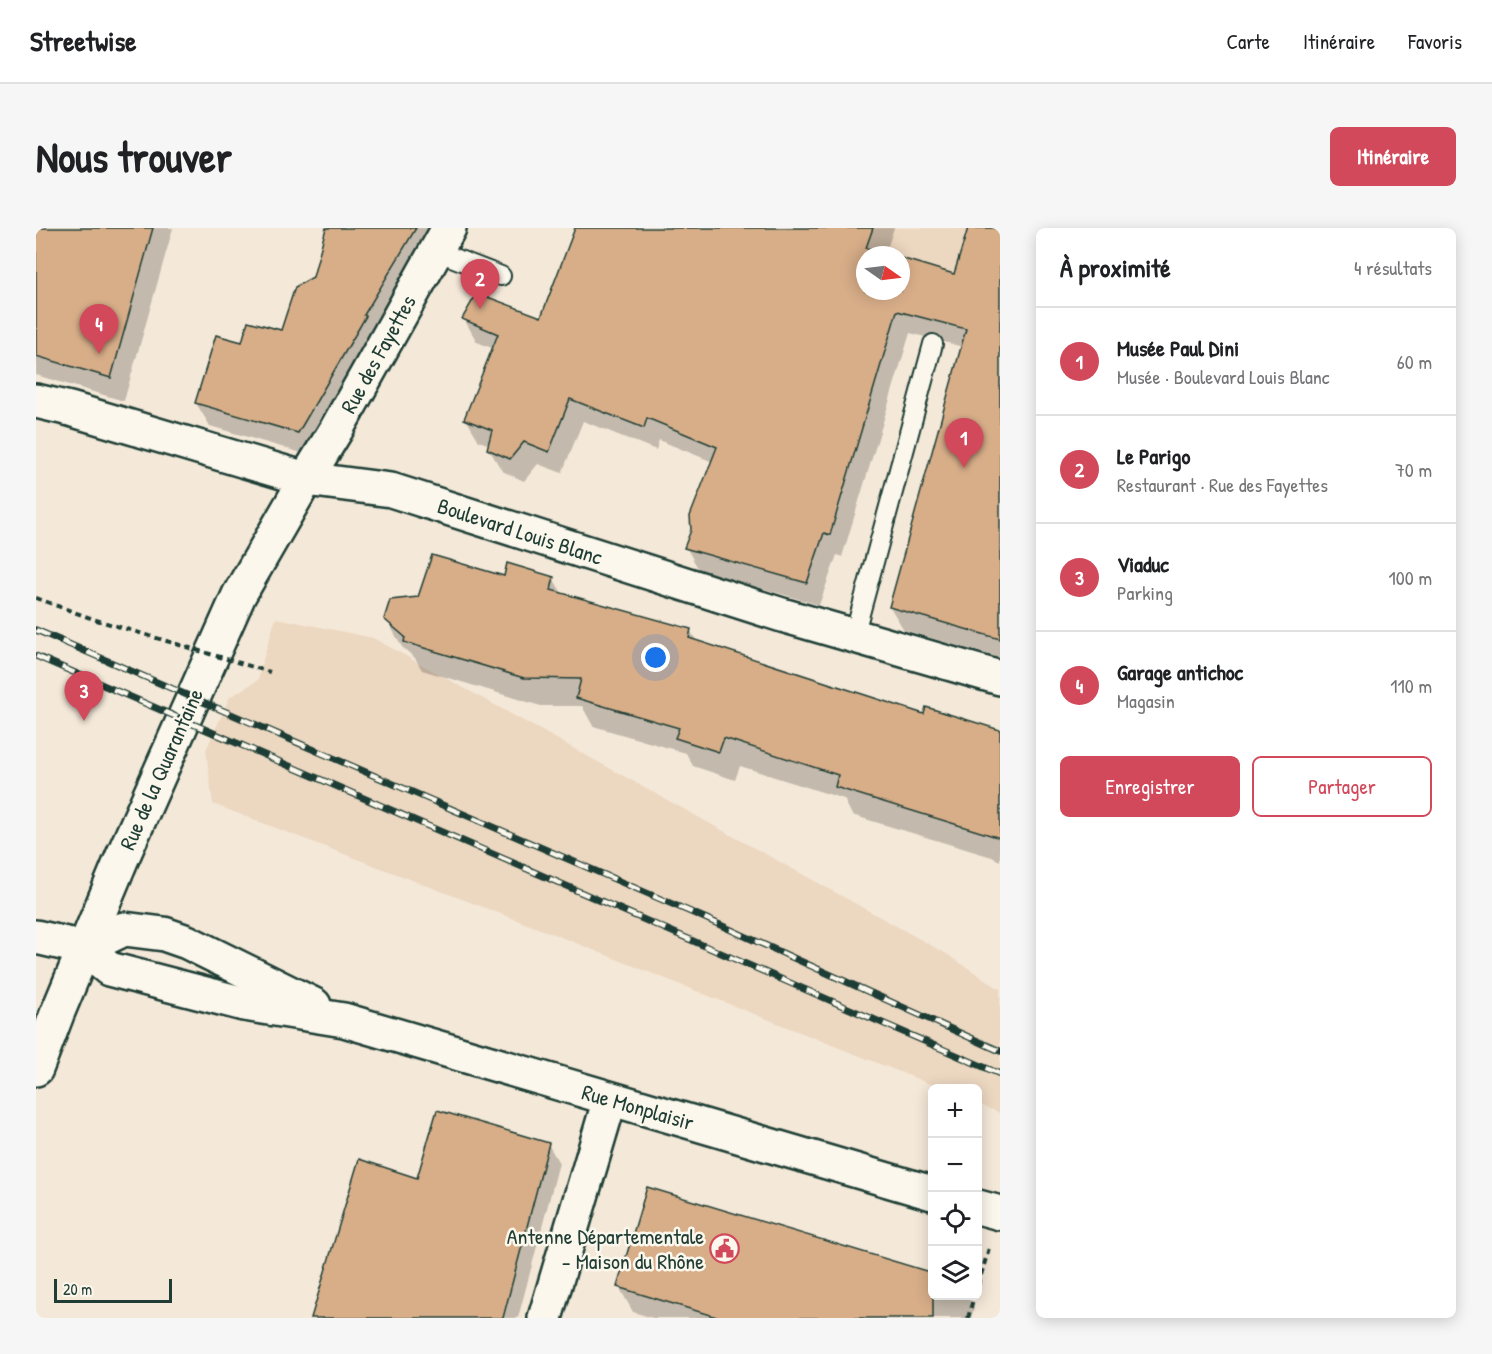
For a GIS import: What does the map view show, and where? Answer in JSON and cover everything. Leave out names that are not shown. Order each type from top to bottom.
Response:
[{"type":"street","name":"Rue des Fayettes","points":[[306,479],[336,430],[442,239]]},
{"type":"street","name":"Boulevard Louis Blanc","points":[[36,401],[306,479],[391,490],[782,615],[1000,678]]},
{"type":"street","name":"Rue de la Quarantaine","points":[[36,1069],[122,858],[239,595],[306,479]]},
{"type":"street","name":"Rue Monplaisir","points":[[344,1020],[187,942],[164,934],[124,929],[84,948],[109,969],[244,1004],[344,1020],[930,1192]]},
{"type":"street","points":[[36,937],[84,948]]},
{"type":"street","points":[[545,1318],[610,1099]]},
{"type":"street","points":[[982,1208],[1000,1213]]},
{"type":"lane","points":[[442,239],[501,276]]},
{"type":"lane","points":[[854,636],[933,344]]},
{"type":"path","points":[[36,598],[93,619],[270,672]]},
{"type":"path","points":[[968,1318],[974,1300]]},
{"type":"shaded area","points":[[873,228],[1000,228],[1000,287],[910,261],[910,246],[867,246]]},
{"type":"shaded area","points":[[276,618],[373,638],[945,953],[1000,989],[1000,1113],[982,1106],[982,1084],[930,1084],[556,935],[213,804],[206,750],[230,697],[258,680]]},
{"type":"building","points":[[36,228],[153,228],[111,378],[36,356]]},
{"type":"building","points":[[326,228],[416,228],[298,433],[195,403],[216,335],[242,342],[248,321],[281,330],[295,287],[313,277]]},
{"type":"building","points":[[575,228],[873,228],[867,246],[856,246],[856,300],[910,300],[910,261],[954,274],[968,228],[1000,228],[1000,639],[889,607],[966,329],[897,311],[830,535],[824,533],[807,583],[684,548],[691,530],[690,516],[717,447],[647,418],[644,428],[570,399],[549,452],[524,442],[510,459],[487,449],[492,430],[464,419],[498,334],[462,319],[477,293],[541,317]]},
{"type":"building","points":[[432,555],[504,576],[507,563],[554,577],[551,590],[691,629],[689,638],[924,714],[926,707],[1000,730],[1000,838],[835,787],[838,775],[724,738],[719,752],[675,738],[679,728],[576,698],[581,679],[524,678],[404,642],[405,637],[384,619],[390,600],[418,597]]},
{"type":"building","points":[[437,1110],[549,1143],[503,1318],[311,1318],[359,1159],[417,1178]]},
{"type":"building","points":[[647,1187],[928,1271],[928,1300],[933,1300],[933,1318],[720,1318],[617,1287]]},
{"type":"railway","points":[[36,630],[707,919],[1000,1051]]},
{"type":"railway","points":[[36,656],[1000,1074]]},
{"type":"place","name":"Le Parigo","points":[[480,309]]},
{"type":"place","name":"Garage antichoc","points":[[99,354]]},
{"type":"place","name":"Musée Paul Dini","points":[[964,468]]},
{"type":"place","name":"Viaduc","points":[[84,721]]},
{"type":"place","name":"Antenne Départementale - Maison du Rhône","points":[[725,1249]]}]
